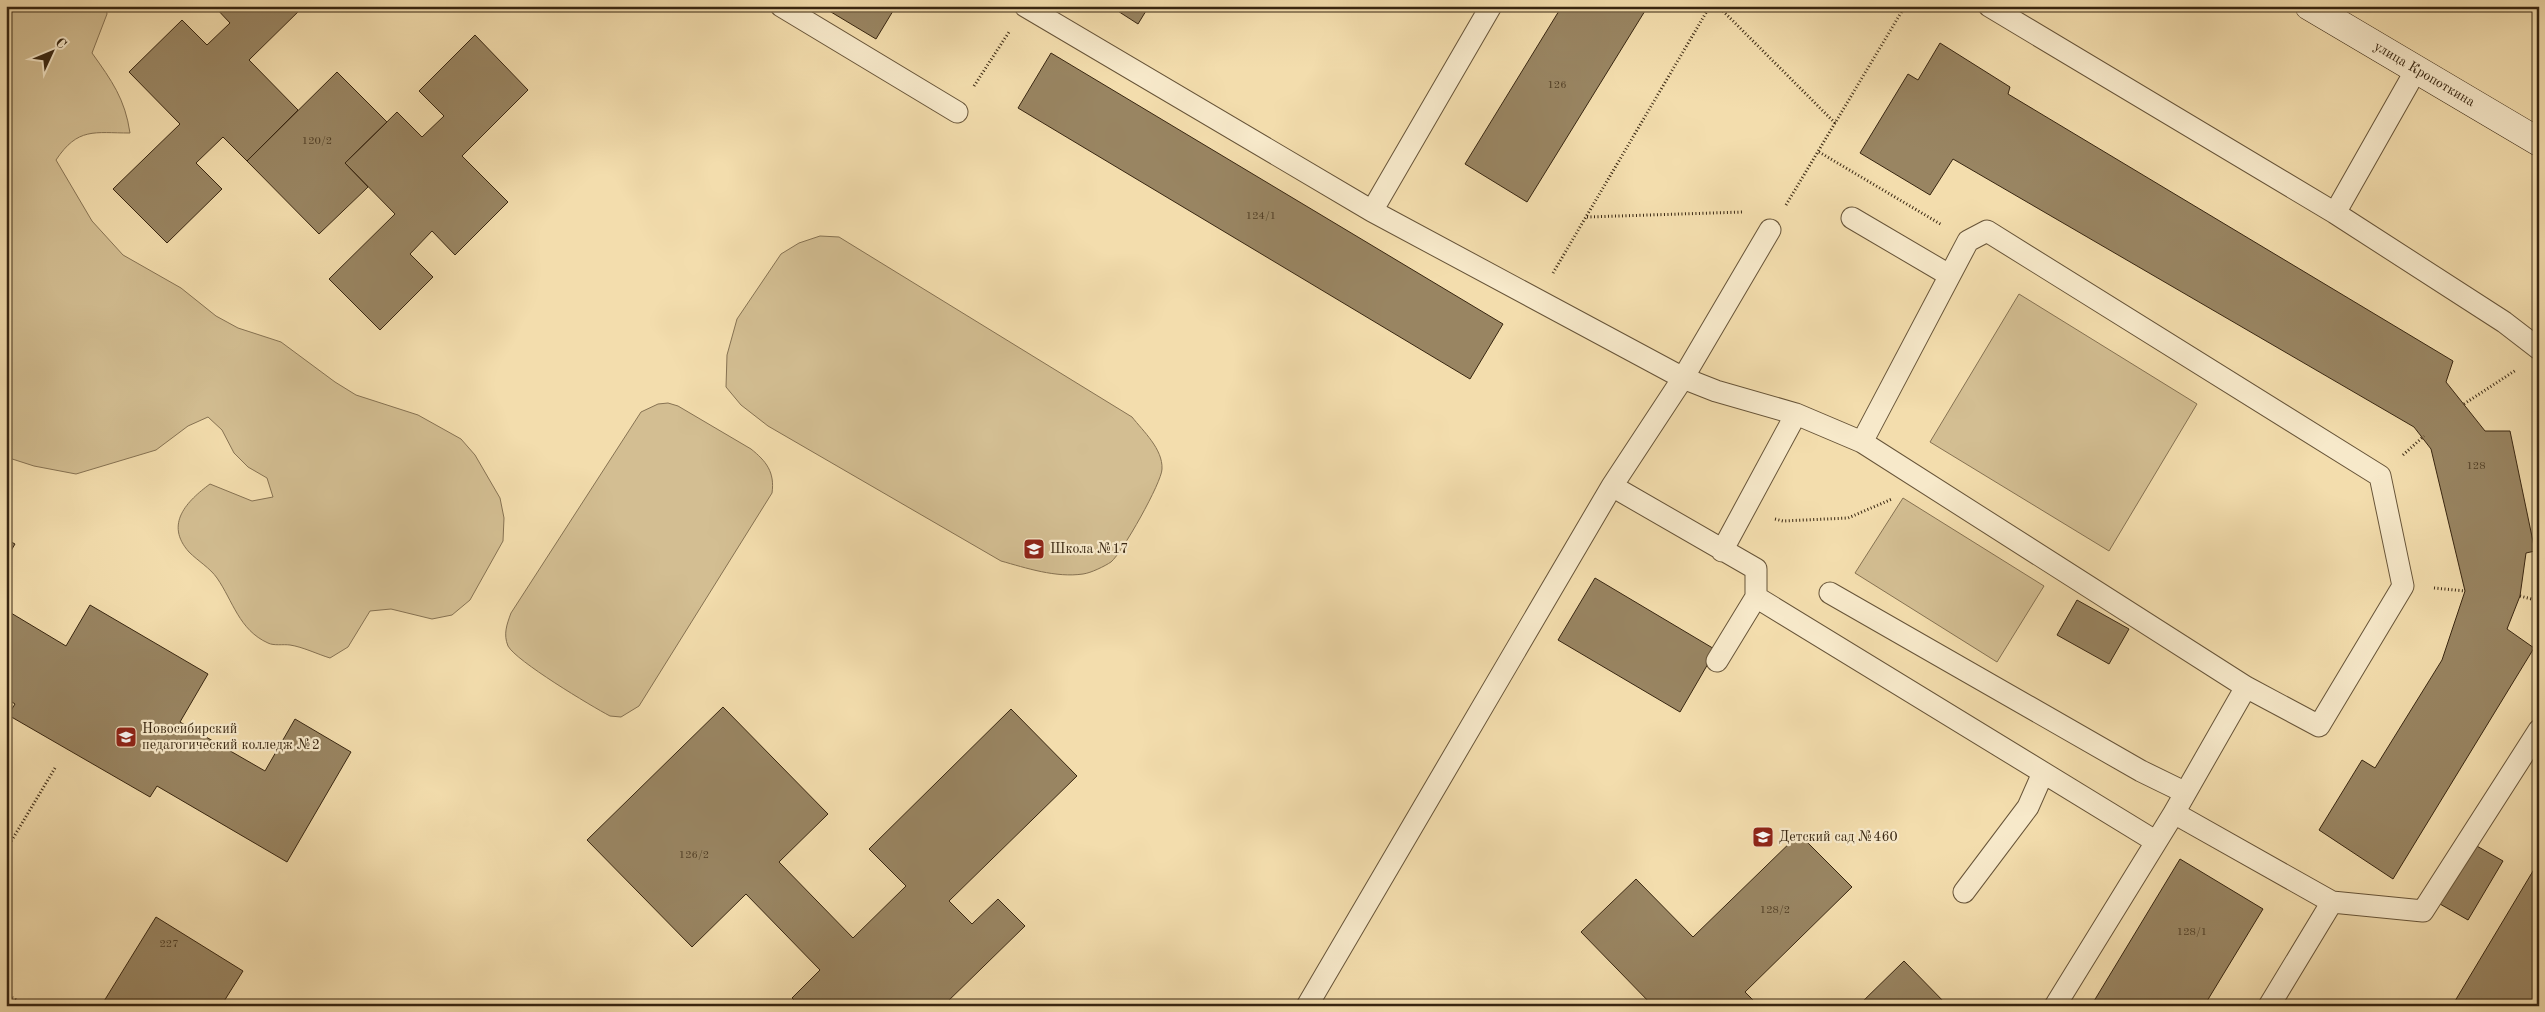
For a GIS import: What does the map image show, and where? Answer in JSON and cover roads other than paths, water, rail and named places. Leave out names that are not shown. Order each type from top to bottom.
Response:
[{"type":"main road","name":"улица Кропоткина","points":[[2309,6],[2539,142]]},
{"type":"lane","points":[[781,6],[957,112]]},
{"type":"lane","points":[[1025,6],[1372,211],[1683,378],[1716,391],[1796,414],[1862,442],[2246,687],[2319,726],[2403,586],[2380,476],[1987,231],[1968,241],[1862,442]]},
{"type":"lane","points":[[1372,211],[1491,6]]},
{"type":"lane","points":[[1989,6],[2335,213],[2504,322],[2539,349]]},
{"type":"lane","points":[[2335,213],[2416,70]]},
{"type":"lane","points":[[1852,218],[1949,275]]},
{"type":"lane","points":[[1307,1006],[1612,486],[1683,378],[1770,230]]},
{"type":"lane","points":[[1722,551],[1796,414]]},
{"type":"lane","points":[[1612,486],[1756,569],[1756,598],[1717,661]]},
{"type":"lane","points":[[1830,593],[2141,771],[2184,792]]},
{"type":"lane","points":[[1756,598],[2156,841]]},
{"type":"lane","points":[[2055,1006],[2174,813],[2184,792],[2246,687]]},
{"type":"lane","points":[[2174,813],[2332,902],[2423,911],[2539,730]]},
{"type":"lane","points":[[1964,892],[2028,807],[2044,773]]},
{"type":"lane","points":[[2270,1006],[2332,902]]},
{"type":"place","name":"Школа №17","points":[[1034,549]]},
{"type":"place","name":"Новосибирский педагогический колледж №2","points":[[126,737]]},
{"type":"place","name":"Детский сад №460","points":[[1763,837]]}]
